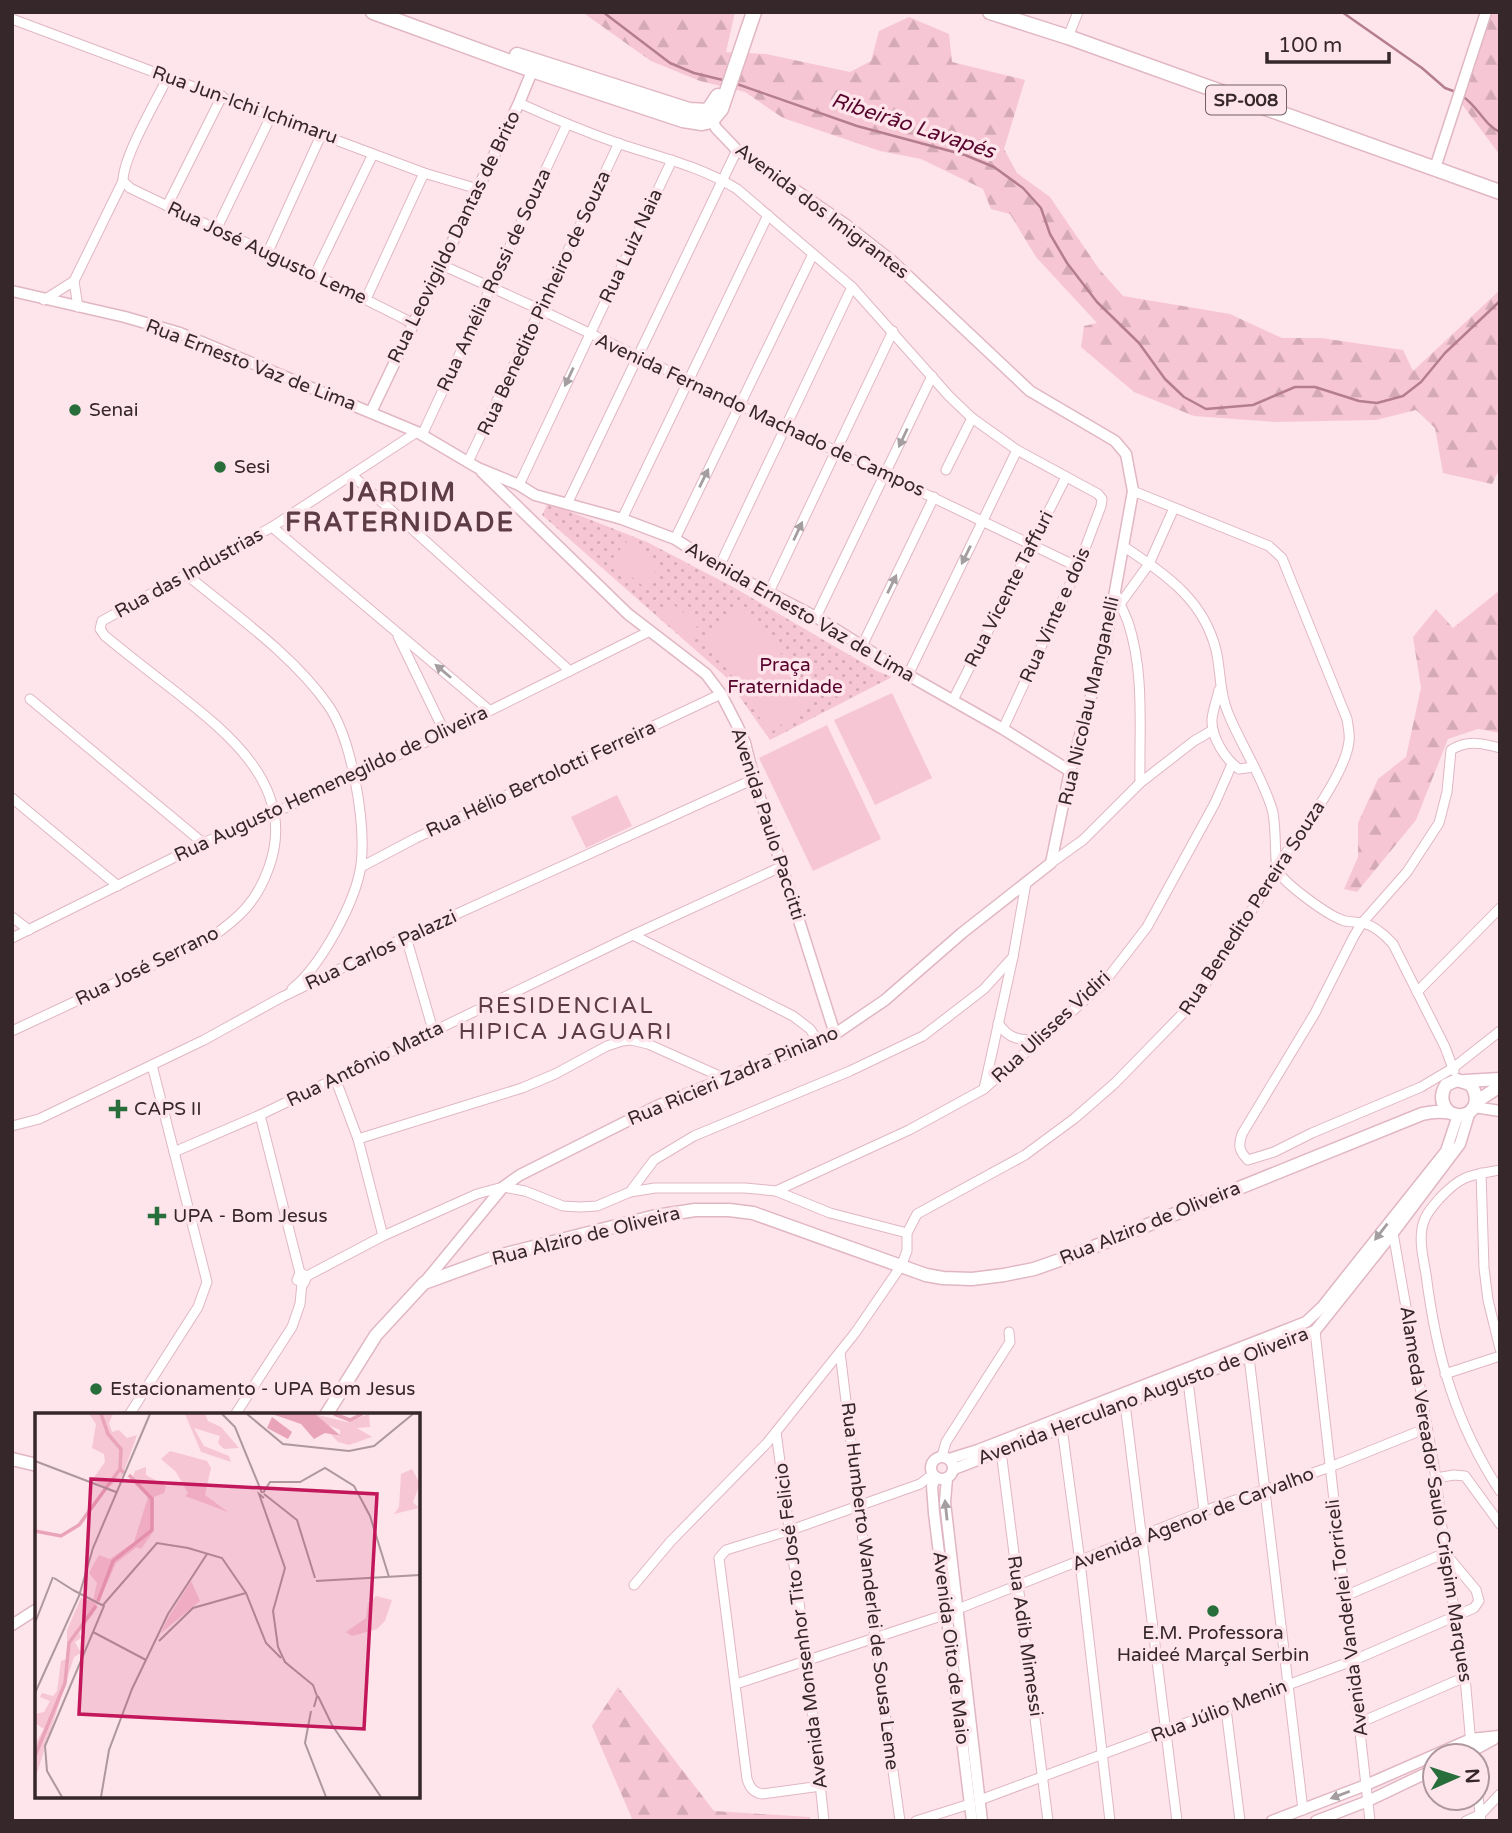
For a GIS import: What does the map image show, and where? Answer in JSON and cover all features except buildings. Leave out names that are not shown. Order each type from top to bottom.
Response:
[{"type":"main road","points":[[373,12],[534,66],[710,116],[721,109],[731,71],[754,12]]},
{"type":"main road","points":[[396,12],[534,66]]},
{"type":"main road","points":[[731,71],[747,12]]},
{"type":"main road","name":"SP-008","points":[[990,12],[1068,37],[1500,192]]},
{"type":"main road","points":[[1458,1076],[1500,1079]]},
{"type":"main road","points":[[1443,1090],[1442,1102],[1466,1109],[1475,1089],[1458,1076]]},
{"type":"main road","name":"Rua Alziro de Oliveira","points":[[1422,1114],[1446,1085],[1458,1076]]},
{"type":"main road","name":"Rua Alziro de Oliveira","points":[[327,1413],[376,1335],[424,1283],[511,1253],[656,1216],[695,1210],[729,1210],[753,1213],[926,1275],[972,1279],[1034,1269],[1422,1114],[1466,1109],[1500,1086]]},
{"type":"main road","points":[[12,1459],[35,1465]]},
{"type":"street","points":[[1068,37],[1079,12]]},
{"type":"street","points":[[1435,168],[1455,100],[1486,12]]},
{"type":"street","name":"Rua Jun-Ichi Ichimaru","points":[[12,19],[424,173],[478,189]]},
{"type":"street","name":"Rua Leovigildo Dantas de Brito","points":[[371,412],[519,103],[534,66]]},
{"type":"street","points":[[44,300],[74,281],[123,181],[131,153],[168,77]]},
{"type":"street","points":[[167,206],[222,96]]},
{"type":"street","points":[[519,103],[567,124],[724,181],[768,215],[852,288],[972,418],[1017,450],[1066,477]]},
{"type":"street","points":[[216,230],[272,114]]},
{"type":"street","name":"Avenida dos Imigrantes","points":[[710,116],[737,150],[845,224],[891,260],[994,358]]},
{"type":"street","name":"Rua Amélia Rossi de Souza","points":[[419,433],[567,124]]},
{"type":"street","points":[[267,254],[322,133]]},
{"type":"street","name":"Rua Benedito Pinheiro de Souza","points":[[473,465],[619,143]]},
{"type":"street","points":[[566,504],[737,150]]},
{"type":"street","points":[[314,276],[373,154]]},
{"type":"street","name":"Rua Luiz Naia","points":[[519,485],[672,160]]},
{"type":"street","points":[[366,299],[424,173]]},
{"type":"street","name":"Rua José Augusto Leme","points":[[123,181],[130,188],[412,323]]},
{"type":"street","points":[[622,519],[768,215]]},
{"type":"street","points":[[675,539],[813,254]]},
{"type":"street","name":"Avenida Fernando Machado de Campos","points":[[442,265],[1078,567]]},
{"type":"street","points":[[74,281],[78,307]]},
{"type":"street","points":[[719,567],[852,288]]},
{"type":"street","name":"Rua Ernesto Vaz de Lima","points":[[12,291],[180,333],[419,433],[473,465]]},
{"type":"street","points":[[769,592],[893,331]]},
{"type":"street","name":"Rua Nicolau Manganelli","points":[[994,358],[1030,391],[1115,441],[1126,454],[1133,491],[1105,647],[1070,771],[1051,863]]},
{"type":"street","points":[[816,617],[932,376]]},
{"type":"street","points":[[946,470],[972,418]]},
{"type":"street","name":"Rua das Industrias","points":[[102,621],[272,527],[419,433]]},
{"type":"street","points":[[908,675],[1017,450]]},
{"type":"street","name":"Avenida Ernesto Vaz de Lima","points":[[473,465],[536,495],[622,519],[675,539],[719,567],[816,617],[1070,771]]},
{"type":"street","name":"Avenida Paulo Paccitti","points":[[473,465],[628,614],[706,674],[721,694],[745,743],[835,1034]]},
{"type":"street","points":[[352,475],[570,671]]},
{"type":"street","name":"Rua Vinte e dois","points":[[1003,729],[1078,567],[1100,510],[1101,499],[1090,488],[1066,477]]},
{"type":"street","name":"Rua Vicente Taffuri","points":[[953,700],[1066,477]]},
{"type":"street","points":[[1120,604],[1149,564],[1174,508],[1133,491]]},
{"type":"street","points":[[527,516],[536,495]]},
{"type":"street","points":[[862,646],[934,497]]},
{"type":"street","name":"Rua Benedito Pereira Souza","points":[[634,1585],[671,1541],[776,1432],[855,1333],[901,1266],[907,1251],[907,1233],[912,1220],[928,1206],[1024,1155],[1075,1118],[1115,1083],[1194,1002],[1272,878],[1275,868],[1313,814],[1345,755],[1349,731],[1342,702],[1282,558],[1269,546],[1174,508]]},
{"type":"street","points":[[272,527],[489,710]]},
{"type":"street","points":[[1123,546],[1178,585],[1201,613],[1216,650],[1226,709],[1272,810],[1277,840],[1275,868],[1295,890],[1332,915],[1341,920],[1362,923],[1383,933],[1393,944],[1458,1076]]},
{"type":"street","points":[[187,575],[311,682],[330,707],[345,735],[362,842],[361,867],[342,920],[325,949],[298,984],[282,997]]},
{"type":"street","points":[[1115,592],[1134,645],[1140,730],[1140,783]]},
{"type":"street","name":"Rua José Serrano","points":[[12,1031],[209,939],[236,920],[253,901],[264,883],[271,863],[277,835],[274,813],[265,783],[243,751],[215,723],[105,636],[100,629],[102,621]]},
{"type":"street","name":"Rua Augusto Hemenegildo de Oliveira","points":[[12,938],[203,843],[445,733],[650,631]]},
{"type":"street","points":[[396,632],[445,733]]},
{"type":"street","points":[[1220,681],[1212,718],[1213,730],[1232,764],[1244,770],[1254,767]]},
{"type":"street","name":"Rua Hélio Bertolotti Ferreira","points":[[361,867],[416,838],[721,694]]},
{"type":"street","points":[[30,699],[203,843]]},
{"type":"street","points":[[1217,701],[1226,709]]},
{"type":"street","name":"Rua Ricieri Zadra Piniano","points":[[424,1283],[503,1187],[530,1170],[657,1106],[835,1034],[886,1000],[962,933],[1083,840],[1140,783],[1199,737],[1213,730]]},
{"type":"street","points":[[1500,748],[1472,742],[1451,750],[1447,792],[1439,823],[1407,872],[1362,923],[1315,1013],[1242,1134],[1240,1152],[1248,1160],[1273,1152],[1421,1087],[1458,1076],[1500,1031]]},
{"type":"street","name":"Rua Ulisses Vidiri","points":[[776,1191],[909,1130],[984,1088],[1103,984],[1147,927],[1215,803],[1232,764]]},
{"type":"street","name":"Rua Carlos Palazzi","points":[[12,1126],[39,1119],[204,1040],[282,997],[406,937],[754,779]]},
{"type":"street","points":[[12,798],[118,886]]},
{"type":"street","name":"Rua Antônio Matta","points":[[174,1152],[260,1115],[433,1030],[783,866]]},
{"type":"street","points":[[984,1088],[1013,957],[1026,883]]},
{"type":"street","points":[[1417,992],[1500,908]]},
{"type":"street","points":[[12,917],[29,930]]},
{"type":"street","points":[[633,935],[793,1016],[810,1029],[818,1041]]},
{"type":"street","points":[[406,937],[433,1030]]},
{"type":"street","points":[[630,1192],[654,1160],[694,1136],[850,1071],[923,1036],[984,989],[1013,957]]},
{"type":"street","points":[[998,1023],[1011,1037],[1032,1040],[1043,1038]]},
{"type":"street","points":[[358,1139],[522,1088],[622,1041],[648,1044],[724,1078]]},
{"type":"street","points":[[130,1413],[206,1292],[206,1275],[152,1065]]},
{"type":"street","points":[[335,1078],[358,1139],[383,1237]]},
{"type":"street","points":[[1466,1109],[1500,1111]]},
{"type":"street","name":"Avenida Herculano Augusto de Oliveira","points":[[943,1469],[1001,1451],[1314,1331],[1393,1234],[1460,1144],[1466,1109]]},
{"type":"street","name":"Avenida Herculano Augusto de Oliveira","points":[[943,1469],[978,1450],[1167,1374],[1299,1326],[1311,1318],[1446,1151],[1466,1109]]},
{"type":"street","points":[[235,1413],[292,1327],[300,1304],[303,1278],[260,1115]]},
{"type":"street","points":[[1500,1170],[1460,1179],[1428,1212],[1422,1228],[1432,1318],[1452,1399],[1484,1466],[1500,1491]]},
{"type":"street","points":[[1481,1173],[1484,1268],[1488,1300],[1500,1349]]},
{"type":"street","points":[[303,1278],[383,1237],[477,1194],[503,1187],[525,1191],[563,1206],[580,1207],[597,1206],[630,1192],[655,1188],[776,1191],[830,1213],[907,1233]]},
{"type":"street","name":"Alameda Vereador Saulo Crispim Marques","points":[[1393,1234],[1436,1478],[1465,1677],[1471,1742]]},
{"type":"street","points":[[1311,1318],[1314,1331]]},
{"type":"street","name":"Avenida Vanderlei Torriceli","points":[[1314,1331],[1370,1821]]},
{"type":"street","points":[[821,1786],[762,1794],[750,1787],[719,1558],[726,1550],[791,1530],[920,1483],[943,1469],[946,1442],[1010,1342],[1009,1332]]},
{"type":"street","name":"Rua Humberto Wanderlei de Sousa Leme","points":[[840,1352],[900,1821]]},
{"type":"street","points":[[1445,1374],[1500,1356]]},
{"type":"street","points":[[1249,1357],[1303,1810]]},
{"type":"street","points":[[1188,1381],[1204,1511]]},
{"type":"street","points":[[1125,1404],[1177,1821]]},
{"type":"street","points":[[1062,1428],[1110,1821]]},
{"type":"street","name":"Avenida Agenor de Carvalho","points":[[736,1684],[953,1611],[1204,1511],[1330,1467],[1427,1428]]},
{"type":"street","name":"Avenida Monsenhor Tito José Felicio","points":[[776,1432],[791,1530],[824,1821]]},
{"type":"street","name":"Rua Adib Mimessi","points":[[1001,1451],[1048,1821]]},
{"type":"street","name":"Avenida Oito de Maio","points":[[943,1469],[953,1611],[975,1802],[982,1821]]},
{"type":"street","points":[[1436,1478],[1465,1476],[1500,1524]]},
{"type":"street","points":[[1345,1596],[1445,1553],[1478,1595],[1479,1601],[1474,1608],[1456,1616]]},
{"type":"street","points":[[12,1625],[35,1610]]},
{"type":"street","name":"Rua Júlio Menin","points":[[916,1821],[975,1802],[1226,1709],[1352,1661],[1456,1616]]},
{"type":"street","points":[[1359,1723],[1465,1677]]},
{"type":"street","points":[[1226,1709],[1240,1821]]},
{"type":"street","points":[[1272,1821],[1366,1785],[1471,1739],[1499,1736]]},
{"type":"street","points":[[1316,1821],[1368,1801],[1421,1776]]},
{"type":"street","points":[[1466,1821],[1481,1817],[1500,1794]]},
{"type":"street","name":"Avenida Oito de Maio","points":[[972,1821],[975,1802]]},
{"type":"green space","points":[[582,12],[735,12],[726,52],[766,54],[850,72],[871,61],[879,31],[909,17],[949,34],[952,62],[1025,80],[1004,149],[1017,173],[1050,197],[1099,269],[1123,296],[1230,314],[1282,338],[1321,338],[1403,350],[1413,371],[1500,290],[1500,468],[1492,484],[1443,473],[1435,428],[1416,410],[1376,420],[1274,422],[1194,416],[1134,392],[1081,347],[1084,326],[1097,323],[1036,257],[1010,214],[991,209],[983,189],[921,159],[880,151],[783,118],[745,92],[700,81],[651,61]]},
{"type":"green space","points":[[1494,12],[1500,12],[1500,155],[1461,103]]},
{"type":"green space","name":"Praça Fraternidade","points":[[548,503],[647,542],[892,677],[770,740],[725,676],[542,515]]},
{"type":"green space","points":[[627,541],[659,567],[643,586],[611,560]]},
{"type":"green space","points":[[1500,590],[1500,733],[1478,729],[1448,739],[1416,820],[1357,892],[1344,889],[1358,857],[1358,823],[1378,779],[1406,757],[1421,688],[1413,637],[1436,609],[1453,628]]},
{"type":"green space","points":[[670,602],[699,624],[688,639],[658,617]]},
{"type":"green space","points":[[746,609],[816,699],[770,733],[708,640],[738,610]]},
{"type":"green space","points":[[892,693],[932,778],[875,805],[834,720]]},
{"type":"green space","points":[[827,725],[881,839],[813,871],[759,758]]},
{"type":"green space","points":[[617,795],[632,826],[586,848],[571,817]]},
{"type":"green space","points":[[618,1687],[714,1811],[810,1817],[811,1821],[633,1821],[592,1726]]},
{"type":"waterway","name":"Ribeirão Lavapés","points":[[603,12],[670,63],[694,73],[727,81]]},
{"type":"waterway","points":[[1342,12],[1422,68],[1445,88],[1456,92]]},
{"type":"waterway","name":"Ribeirão Lavapés","points":[[737,84],[857,126],[965,155],[994,167],[1023,188],[1041,208],[1050,234],[1067,263],[1097,302],[1139,343],[1165,379],[1184,397],[1206,409],[1253,405],[1295,387],[1315,387],[1359,401],[1377,403],[1403,396],[1421,382],[1445,353],[1500,301]]},
{"type":"waterway","points":[[1462,96],[1500,132]]},
{"type":"place","name":"Senai","points":[[75,410]]},
{"type":"place","name":"Sesi","points":[[220,467]]},
{"type":"place","name":"CAPS II","points":[[118,1109]]},
{"type":"place","name":"UPA - Bom Jesus","points":[[157,1216]]},
{"type":"place","name":"Estacionamento - UPA Bom Jesus","points":[[96,1389]]},
{"type":"place","name":"E.M. Professora Haideé Marçal Serbin","points":[[1213,1611]]},
{"type":"district","name":"JARDIM FRATERNIDADE","points":[[400,507]]},
{"type":"district","name":"RESIDENCIAL HIPICA JAGUARI","points":[[566,1019]]}]
